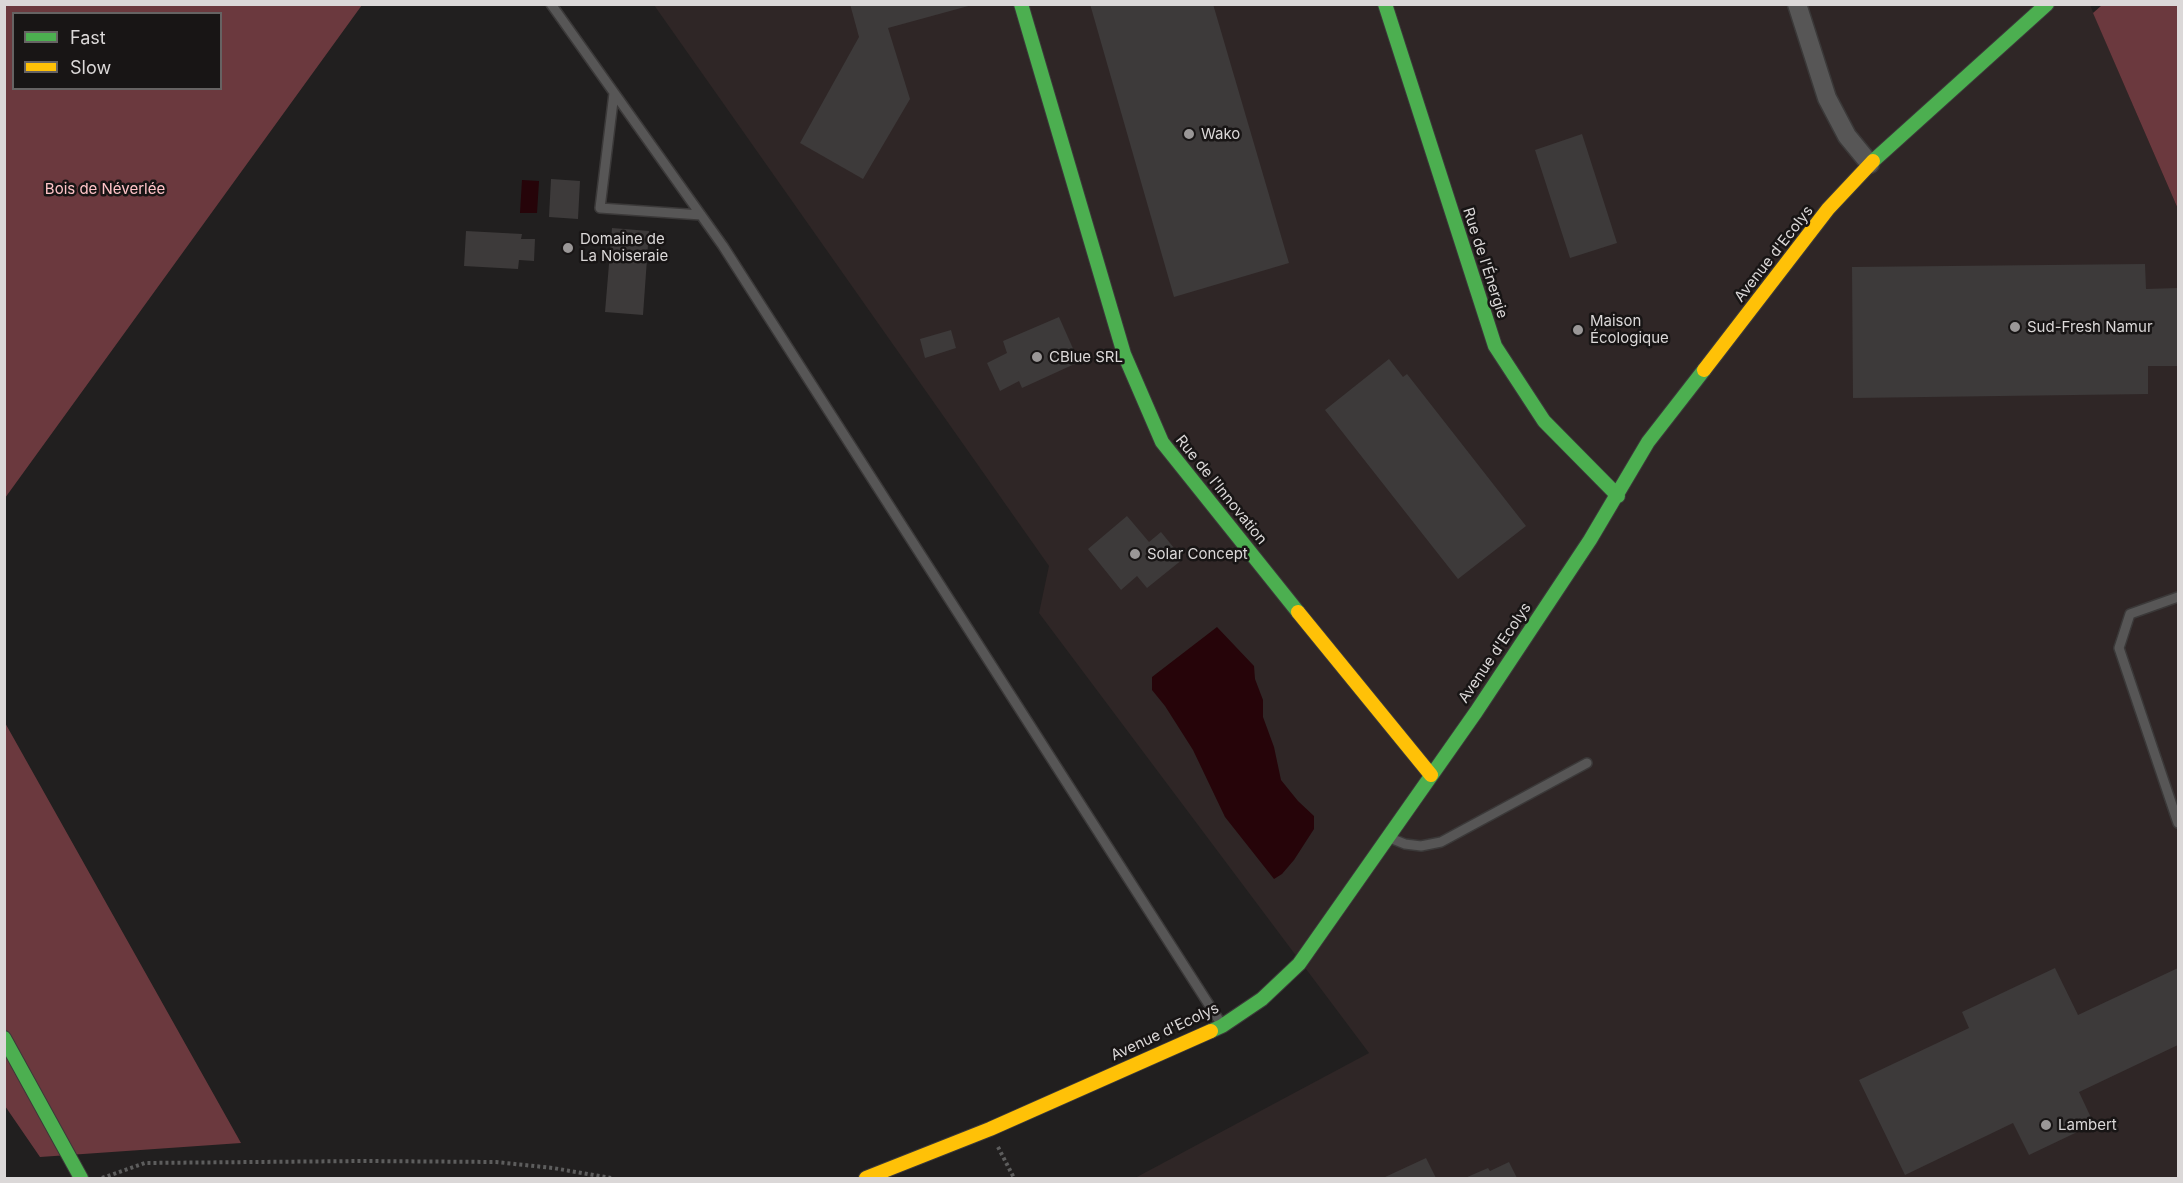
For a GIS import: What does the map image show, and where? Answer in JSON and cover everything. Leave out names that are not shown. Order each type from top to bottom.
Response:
[{"type":"street","name":"Rue de l'Innovation","points":[[1021,4],[1124,354],[1162,442],[1431,775]]},
{"type":"street","name":"Rue de l'Énergie","points":[[1385,4],[1495,346],[1545,421],[1618,496]]},
{"type":"street","points":[[1797,4],[1827,98],[1847,136],[1870,164]]},
{"type":"street","name":"Avenue d'Ecolys","points":[[866,1179],[990,1129],[1222,1026],[1262,999],[1299,964],[1495,683],[1618,496],[1648,442],[1838,198],[1870,164],[2047,4]]},
{"type":"street","points":[[4,1038],[81,1179]]},
{"type":"lane","points":[[551,4],[723,246],[1222,1026]]},
{"type":"lane","points":[[614,93],[600,208],[700,216]]},
{"type":"lane","points":[[2178,597],[2130,614],[2119,648],[2178,823]]},
{"type":"lane","points":[[1388,837],[1405,844],[1421,846],[1441,842],[1587,763]]},
{"type":"path","points":[[990,1129],[1014,1179]]},
{"type":"path","points":[[102,1179],[145,1163],[397,1161],[496,1162],[553,1168],[611,1179]]},
{"type":"shaded area","points":[[654,5],[2090,5],[2178,209],[2178,1178],[1135,1178],[1369,1053],[1039,613],[1049,566]]},
{"type":"shaded area","points":[[522,180],[539,181],[537,213],[520,213]]},
{"type":"shaded area","points":[[1217,627],[1254,666],[1255,679],[1263,700],[1263,717],[1274,747],[1281,780],[1314,816],[1314,829],[1294,860],[1282,874],[1274,879],[1225,817],[1193,750],[1152,690],[1152,677]]},
{"type":"green space","name":"Bois de Néverlée","points":[[4,5],[362,5],[5,498]]},
{"type":"green space","points":[[2102,5],[2178,5],[2178,209],[2093,13]]},
{"type":"green space","points":[[4,721],[241,1143],[40,1157],[5,1106]]},
{"type":"building","points":[[850,4],[972,5],[888,28],[910,99],[863,179],[800,143],[859,37]]},
{"type":"building","name":"Wako","points":[[1090,4],[1213,4],[1289,263],[1174,297]]},
{"type":"building","points":[[1582,134],[1617,243],[1570,258],[1535,150]]},
{"type":"building","points":[[551,179],[580,181],[578,219],[549,217]]},
{"type":"building","points":[[612,228],[649,231],[643,315],[605,312]]},
{"type":"building","points":[[466,231],[522,234],[521,239],[535,239],[534,261],[519,260],[518,269],[464,266]]},
{"type":"building","name":"Sud-Fresh Namur","points":[[2145,264],[2146,289],[2178,288],[2178,366],[2148,366],[2148,394],[1853,398],[1852,267]]},
{"type":"building","name":"CBlue SRL","points":[[1059,317],[1079,362],[1022,388],[1019,381],[1000,391],[987,363],[1007,353],[1003,341]]},
{"type":"building","points":[[951,330],[956,348],[925,358],[920,339]]},
{"type":"building","points":[[1389,359],[1403,377],[1407,374],[1526,526],[1458,579],[1325,410]]},
{"type":"building","name":"Solar Concept","points":[[1127,516],[1149,542],[1161,532],[1183,559],[1147,588],[1137,576],[1121,590],[1088,549]]},
{"type":"building","points":[[2055,968],[2078,1015],[2178,968],[2178,1045],[2079,1092],[2094,1124],[2029,1155],[2013,1123],[1905,1175],[1859,1080],[1969,1028],[1962,1012]]},
{"type":"building","points":[[1426,1158],[1436,1178],[1383,1178]]},
{"type":"building","points":[[1509,1162],[1517,1178],[1465,1178],[1488,1168],[1490,1171]]},
{"type":"traffic: fast","points":[[1021,4],[1124,354],[1162,442],[1298,612]]},
{"type":"traffic: fast","points":[[1385,4],[1495,346],[1544,421],[1618,496]]},
{"type":"traffic: fast","points":[[1873,161],[2047,4]]},
{"type":"traffic: fast","points":[[1211,1031],[1262,999],[1299,964],[1476,712],[1590,540],[1648,442],[1704,370]]},
{"type":"traffic: fast","points":[[4,1038],[81,1178]]},
{"type":"traffic: slow","points":[[1704,370],[1828,209],[1873,161]]},
{"type":"traffic: slow","points":[[1298,612],[1431,775]]},
{"type":"traffic: slow","points":[[866,1178],[990,1129],[1211,1031]]},
{"type":"place","name":"Wako","points":[[1189,134]]},
{"type":"place","name":"Domaine de La Noiseraie","points":[[568,248]]},
{"type":"place","name":"Sud-Fresh Namur","points":[[2015,327]]},
{"type":"place","name":"Maison Écologique","points":[[1578,330]]},
{"type":"place","name":"CBlue SRL","points":[[1037,357]]},
{"type":"place","name":"Solar Concept","points":[[1135,554]]},
{"type":"place","name":"Lambert","points":[[2046,1125]]}]
